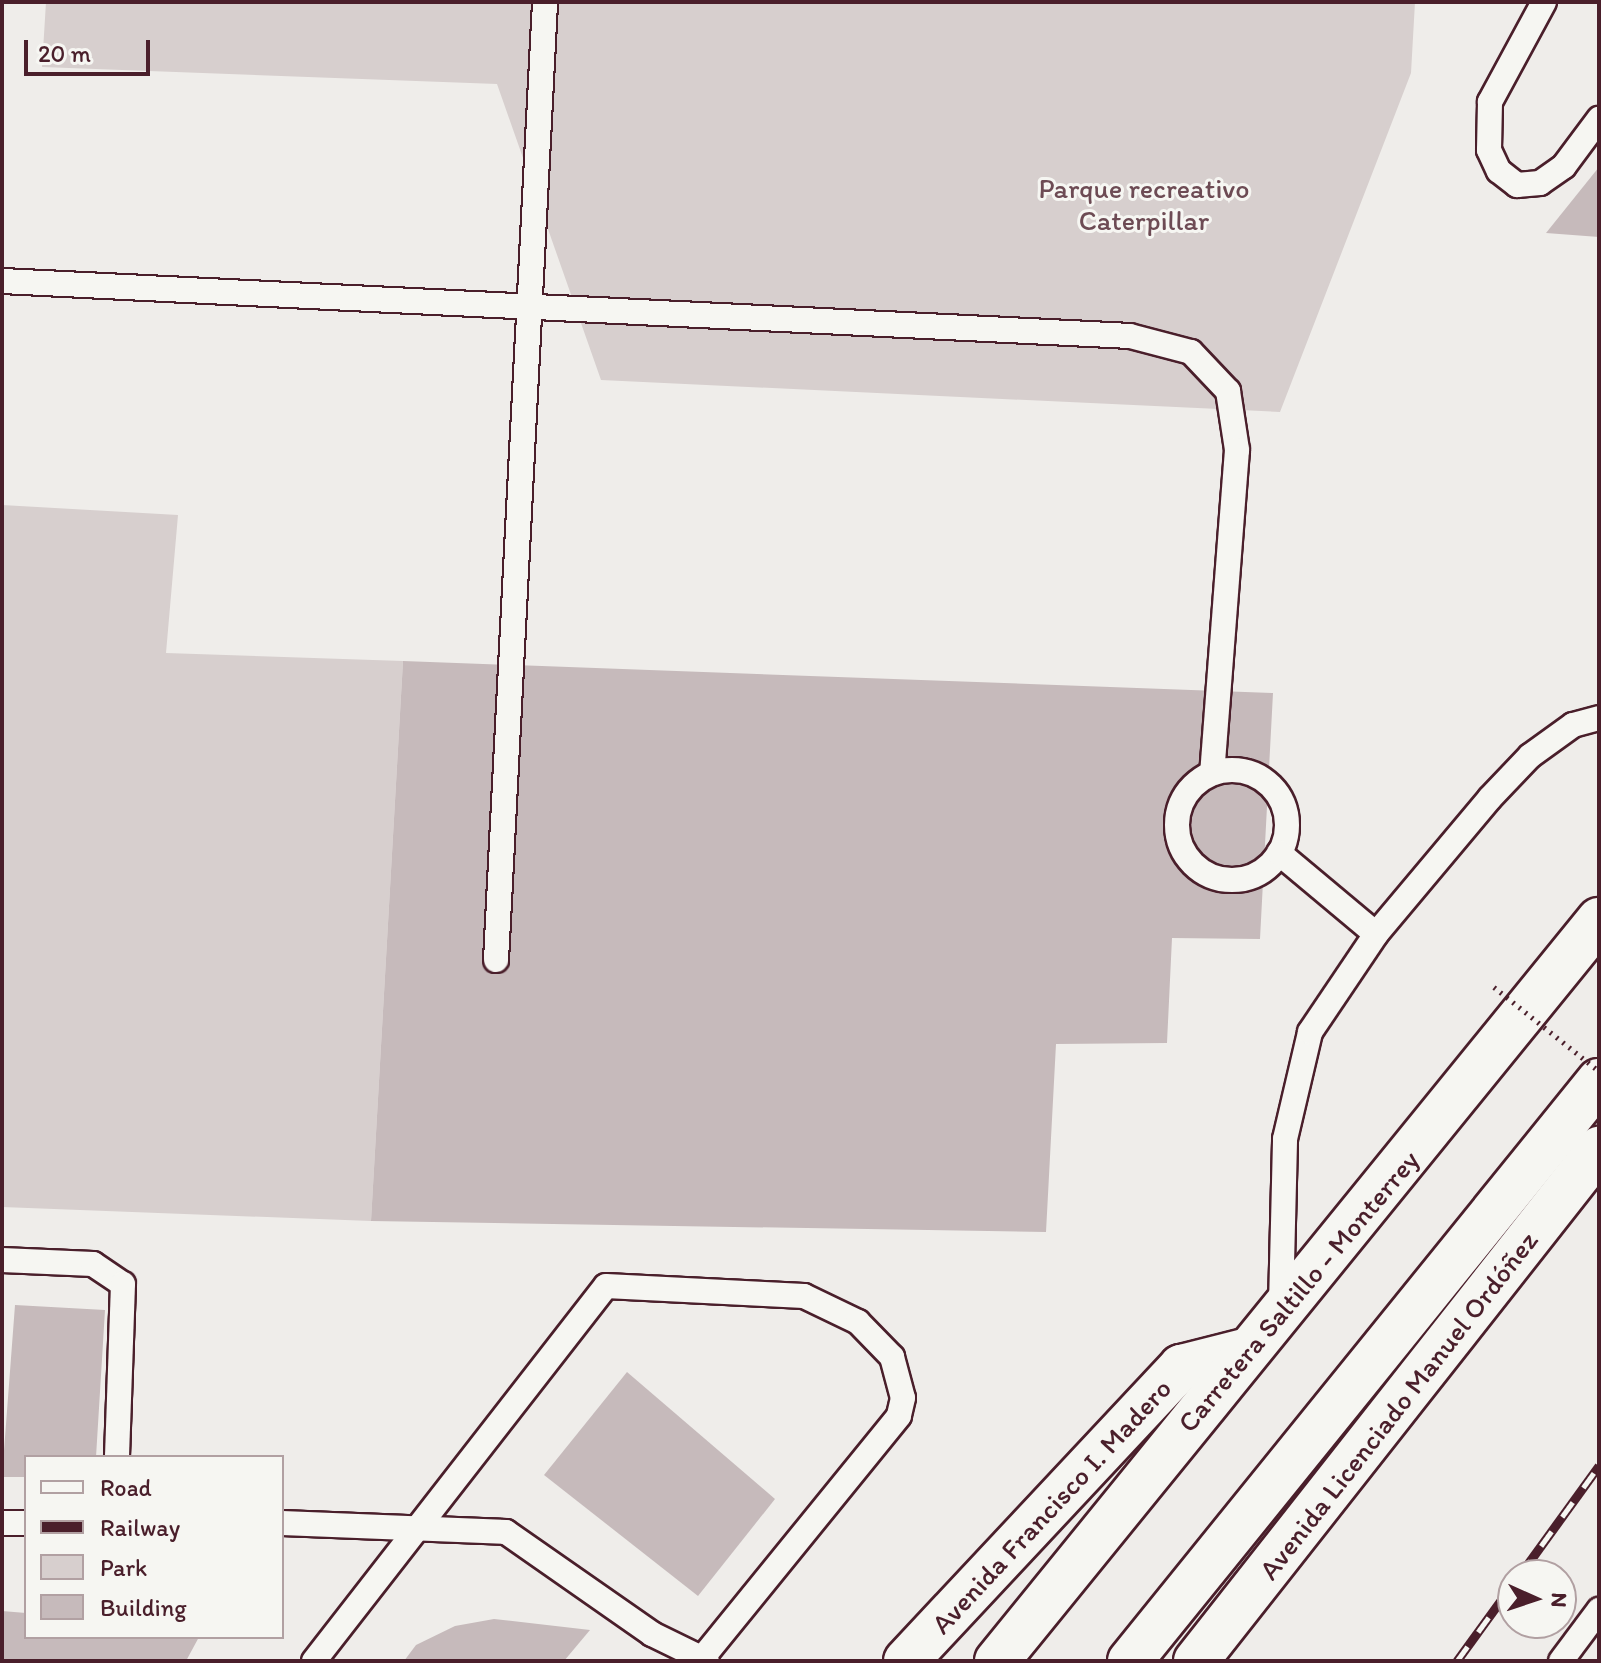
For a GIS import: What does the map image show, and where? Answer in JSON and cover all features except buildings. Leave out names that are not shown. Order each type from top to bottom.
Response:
[{"type":"main road","name":"Carretera Saltillo - Monterrey","points":[[997,1661],[1599,920]]},
{"type":"main road","points":[[1130,1661],[1231,1541],[1599,1081]]},
{"type":"main road","name":"Avenida Licenciado Manuel Ordóñez","points":[[1196,1661],[1599,1149]]},
{"type":"main road","name":"Avenida Francisco I. Madero","points":[[906,1661],[1181,1367],[1248,1350]]},
{"type":"lane","points":[[496,960],[545,2]]},
{"type":"lane","points":[[1544,2],[1490,102],[1489,150],[1499,171],[1517,185],[1540,183],[1564,166],[1599,119]]},
{"type":"lane","points":[[2,281],[1130,336],[1191,352],[1228,391],[1237,450],[1212,773]]},
{"type":"lane","points":[[1281,1308],[1292,1091],[1310,1032],[1376,934],[1530,756],[1573,725],[1599,718]]},
{"type":"lane","points":[[1231,770],[1267,782],[1286,816],[1279,853],[1251,877],[1232,881],[1196,868],[1184,853],[1177,835],[1184,798],[1212,773],[1231,770]]},
{"type":"lane","points":[[1279,853],[1376,934]]},
{"type":"lane","points":[[2,1260],[93,1264],[123,1284],[117,1455]]},
{"type":"lane","points":[[284,1523],[416,1523],[506,1532],[652,1634],[703,1660],[899,1416],[903,1398],[892,1357],[834,1307],[770,1292],[606,1286],[416,1523],[314,1661]]},
{"type":"lane","points":[[2,1523],[24,1523]]},
{"type":"lane","points":[[1561,1661],[1599,1610]]},
{"type":"lane","points":[[652,1634],[672,1661]]},
{"type":"path","points":[[1494,987],[1599,1071]]},
{"type":"green space","name":"Parque recreativo Caterpillar","points":[[46,2],[1415,2],[1411,73],[1280,412],[601,380],[497,84],[42,67]]},
{"type":"green space","points":[[2,505],[178,515],[166,653],[403,661],[371,1221],[2,1207]]},
{"type":"railway","points":[[1532,1559],[1599,1466]]},
{"type":"railway","points":[[1457,1661],[1497,1606]]}]
